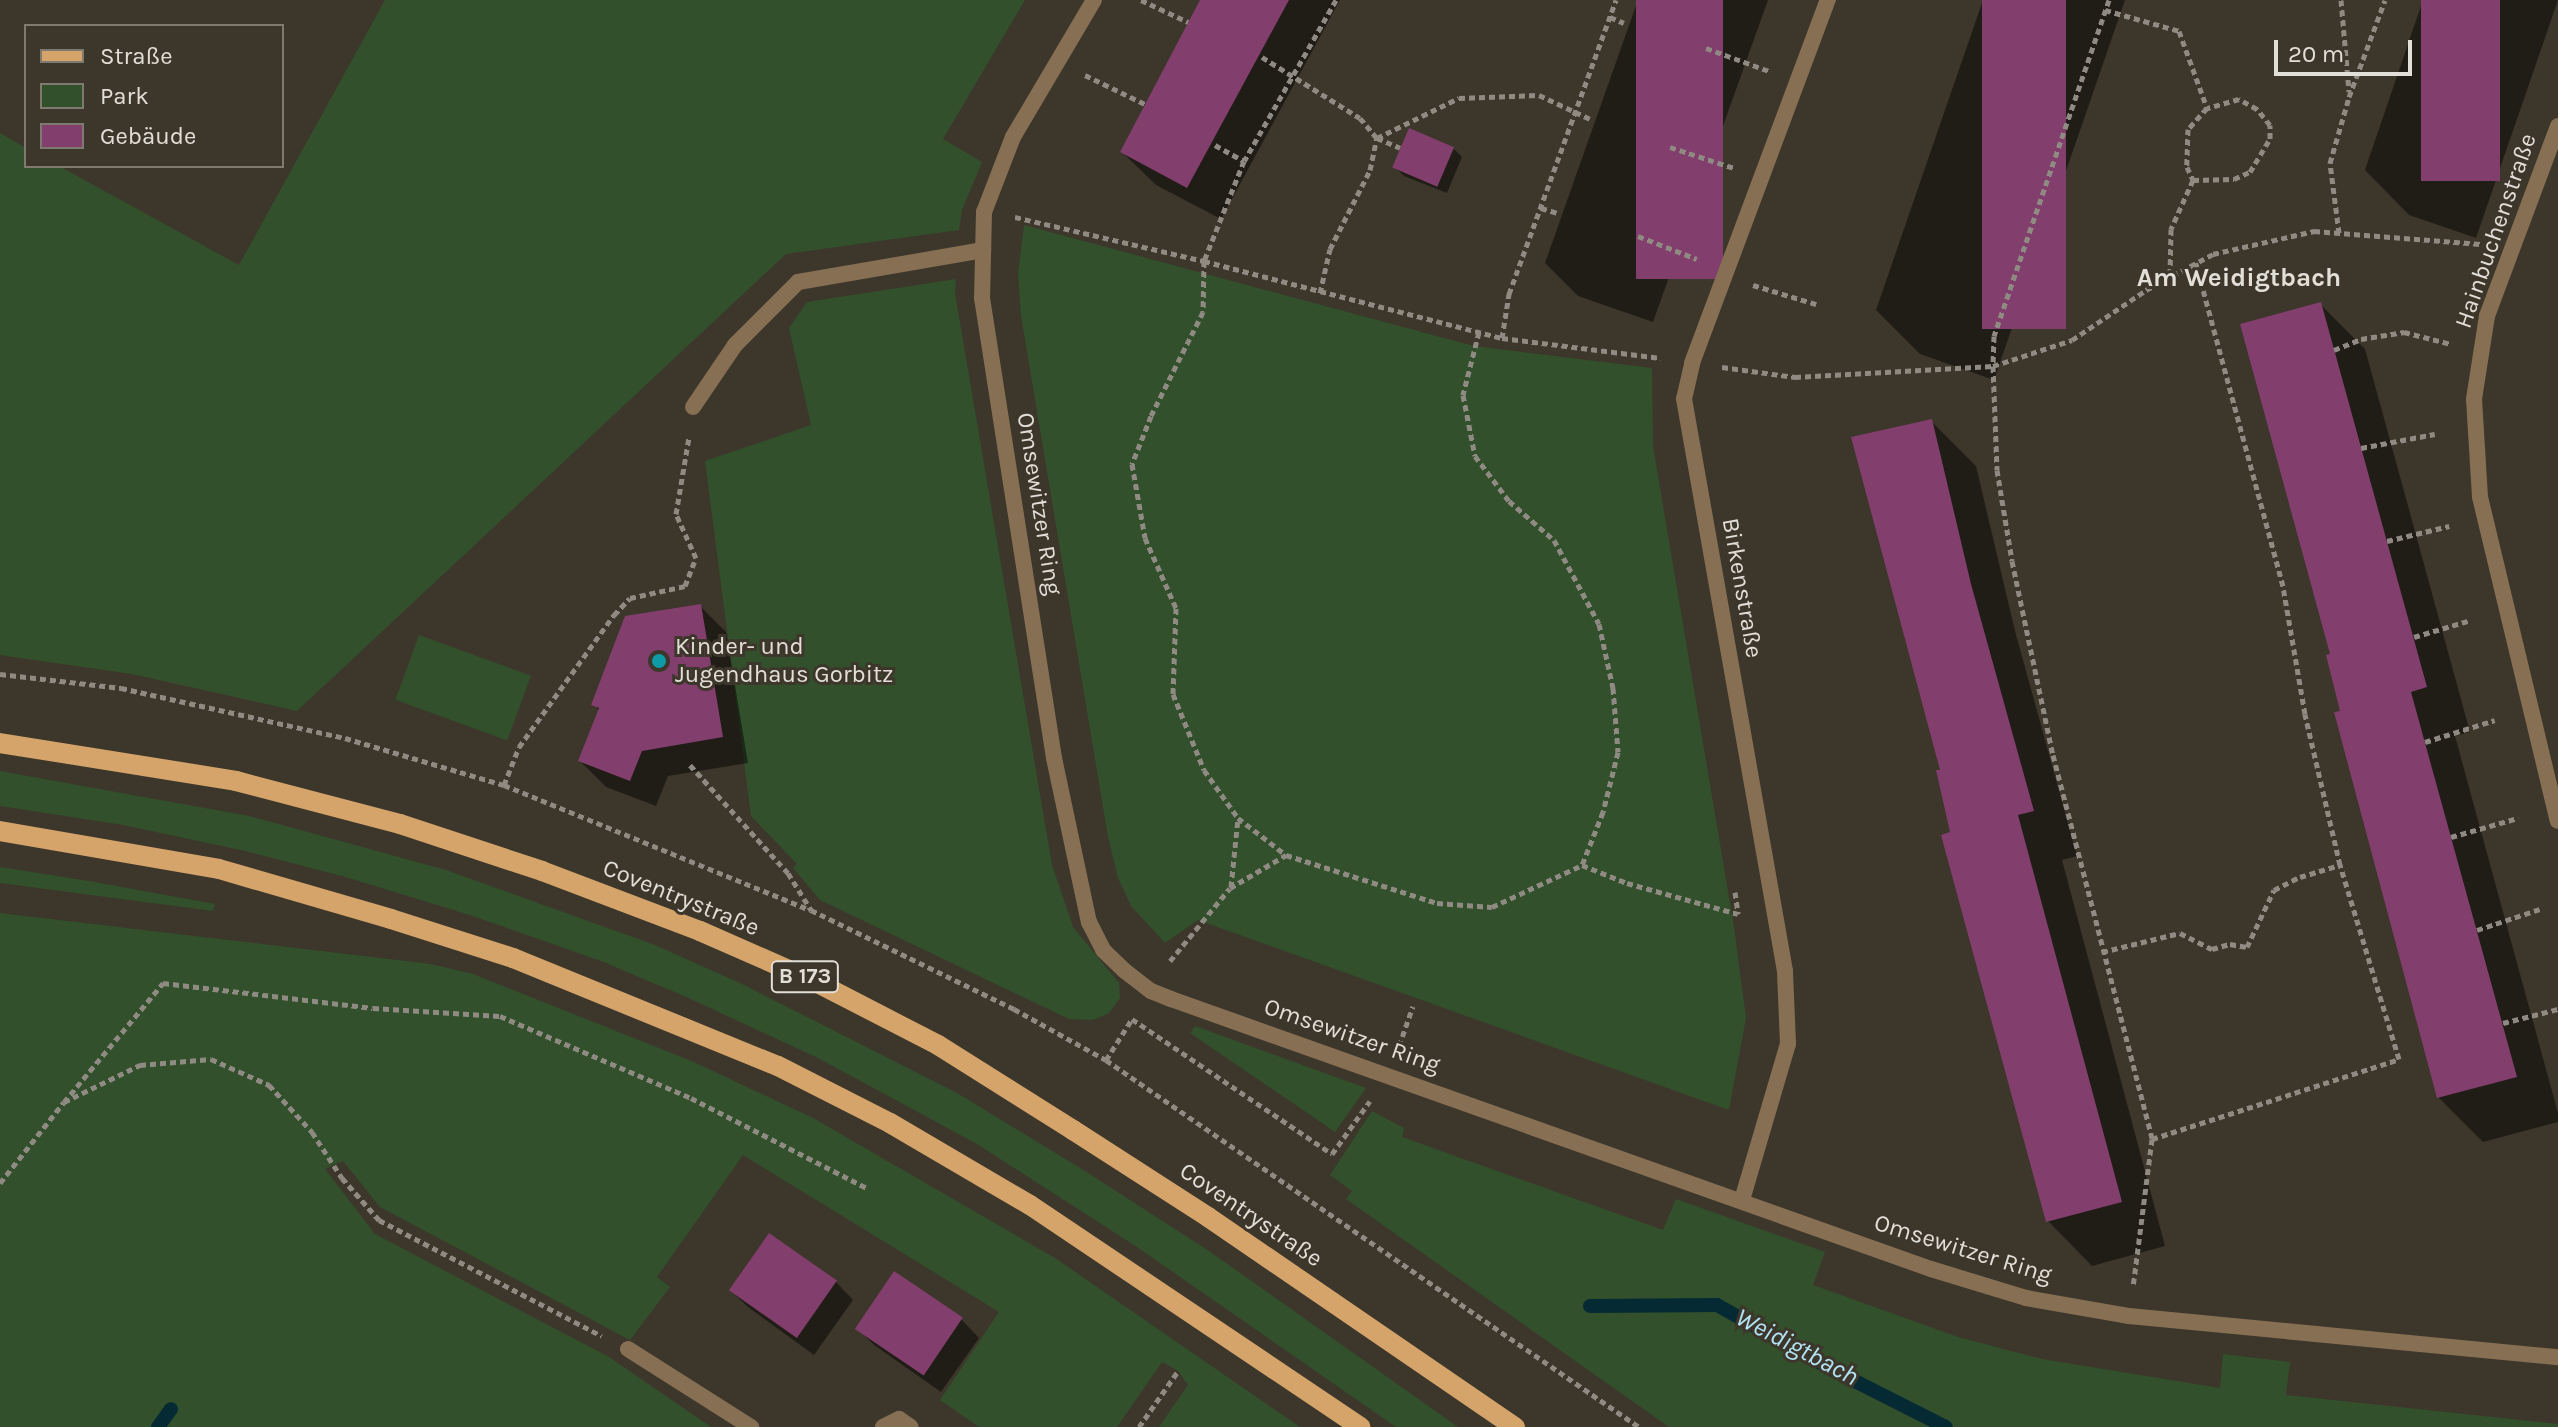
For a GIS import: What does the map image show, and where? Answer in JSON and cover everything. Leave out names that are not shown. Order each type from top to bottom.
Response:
[{"type":"main road","name":"Coventrystraße","points":[[0,743],[236,781],[400,824],[542,871],[700,931],[814,981],[938,1045],[1086,1138],[1515,1427]]},
{"type":"main road","points":[[0,831],[219,869],[391,919],[528,963],[778,1066],[890,1123],[1030,1205],[1360,1427]]},
{"type":"street","name":"Omsewitzer Ring","points":[[1094,0],[1013,137],[984,212],[982,298],[1054,758],[1089,922],[1103,950],[1151,991],[1171,999],[1931,1269],[2013,1294],[2129,1316],[2558,1357]]},
{"type":"street","name":"Birkenstraße","points":[[1742,1200],[1788,1044],[1779,927],[1684,399],[1692,363],[1828,0]]},
{"type":"street","name":"Hainbuchenstraße","points":[[2558,126],[2487,316],[2474,399],[2480,497],[2558,821]]},
{"type":"street","points":[[693,407],[735,345],[798,282],[983,250]]},
{"type":"street","points":[[628,1349],[751,1427]]},
{"type":"street","points":[[883,1427],[899,1419],[911,1427]]},
{"type":"path","points":[[1141,0],[1188,22]]},
{"type":"path","points":[[1336,0],[1244,161],[1204,261],[1203,312],[1151,416],[1132,464],[1145,538],[1176,608],[1173,694],[1204,770],[1238,818],[1286,855],[1437,903],[1492,907],[1582,865],[1603,812],[1618,752],[1613,688],[1599,624],[1554,540],[1509,501],[1475,456],[1463,395],[1479,332]]},
{"type":"path","points":[[1502,338],[1509,294],[1616,0]]},
{"type":"path","points":[[2109,0],[1994,336],[1993,366],[1997,470],[2012,561],[2053,755],[2152,1139],[2129,1316]]},
{"type":"path","points":[[2341,0],[2349,97]]},
{"type":"path","points":[[2339,233],[2330,163],[2349,97],[2385,0]]},
{"type":"path","points":[[2105,10],[2179,31],[2207,108]]},
{"type":"path","points":[[1610,17],[1624,23]]},
{"type":"path","points":[[1706,48],[1770,71]]},
{"type":"path","points":[[1262,57],[1360,118],[1377,138],[1400,148]]},
{"type":"path","points":[[1083,74],[1145,104]]},
{"type":"path","points":[[1377,138],[1459,98],[1539,95],[1590,119]]},
{"type":"path","points":[[2170,278],[2171,229],[2193,180],[2187,167],[2188,129],[2207,108],[2239,99],[2270,125],[2270,139],[2250,172],[2234,179],[2193,180]]},
{"type":"path","points":[[1320,293],[1330,249],[1370,170],[1377,138]]},
{"type":"path","points":[[1215,145],[1244,161]]},
{"type":"path","points":[[1670,147],[1735,168]]},
{"type":"path","points":[[1541,208],[1557,213]]},
{"type":"path","points":[[1638,236],[1691,256]]},
{"type":"path","points":[[2152,1139],[2399,1059],[2340,865],[2305,714],[2283,586],[2196,263]]},
{"type":"path","points":[[1777,293],[1816,304]]},
{"type":"path","points":[[2334,350],[2361,339],[2404,332],[2451,344]]},
{"type":"path","points":[[504,785],[519,747],[614,615],[630,598],[685,586],[696,558],[676,514],[693,407]]},
{"type":"path","points":[[2361,448],[2435,434]]},
{"type":"path","points":[[2387,541],[2449,526]]},
{"type":"path","points":[[2414,637],[2471,620]]},
{"type":"path","points":[[2425,742],[2495,720]]},
{"type":"path","points":[[690,765],[788,873],[811,910]]},
{"type":"path","points":[[1230,888],[1238,818]]},
{"type":"path","points":[[2451,837],[2518,818]]},
{"type":"path","points":[[1170,961],[1230,888],[1286,855]]},
{"type":"path","points":[[1582,865],[1627,883],[1779,927]]},
{"type":"path","points":[[2102,952],[2180,933],[2212,949],[2230,944],[2247,947],[2274,890],[2300,877],[2340,865]]},
{"type":"path","points":[[2477,930],[2540,909]]},
{"type":"path","points":[[0,1183],[163,983],[373,1008],[500,1016],[691,1098],[867,1188]]},
{"type":"path","points":[[1412,1054],[1398,1048],[1413,1006]]},
{"type":"path","points":[[2503,1023],[2558,1009]]},
{"type":"path","points":[[1106,1060],[1132,1019],[1332,1154],[1370,1101],[1380,1106]]},
{"type":"path","points":[[64,1102],[140,1065],[211,1059],[269,1085],[312,1132],[342,1178],[379,1220],[628,1349]]},
{"type":"path","points":[[1139,1427],[1178,1371]]},
{"type":"green space","points":[[385,0],[1025,0],[943,139],[982,162],[962,210],[959,230],[786,254],[297,711],[132,674],[0,655],[0,133],[24,147],[24,168],[63,168],[239,265]]},
{"type":"green space","points":[[1024,225],[1474,346],[1652,368],[1653,446],[1734,927],[1746,1018],[1729,1110],[1198,920],[1165,943],[1131,906],[1118,878],[1108,837],[1021,316],[1018,273]]},
{"type":"green space","points":[[956,279],[955,293],[1052,865],[1073,927],[1119,983],[1120,998],[1109,1013],[1093,1020],[1069,1019],[820,900],[793,868],[797,864],[751,816],[705,461],[811,425],[789,328],[807,302]]},
{"type":"green space","points":[[419,635],[531,676],[507,741],[395,700]]},
{"type":"green space","points":[[0,771],[249,816],[446,870],[655,945],[742,984],[957,1093],[1085,1171],[1209,1251],[1458,1427],[1396,1427],[1137,1247],[977,1144],[818,1058],[684,996],[601,961],[470,915],[342,876],[123,825],[0,806]]},
{"type":"green space","points":[[0,867],[215,904],[213,911],[0,883]]},
{"type":"green space","points":[[0,913],[431,964],[473,974],[694,1062],[813,1118],[1055,1258],[1300,1427],[1159,1427],[1188,1385],[1178,1371],[1162,1362],[1117,1427],[979,1427],[940,1400],[999,1312],[743,1155],[657,1277],[670,1287],[630,1340],[380,1207],[343,1161],[325,1169],[375,1234],[609,1357],[711,1427],[0,1427]]},
{"type":"green space","points":[[1195,1026],[1366,1088],[1335,1132],[1190,1033]]},
{"type":"green space","points":[[1372,1111],[1404,1128],[1402,1137],[1663,1230],[1676,1199],[1825,1252],[1813,1285],[1958,1337],[2042,1359],[2220,1388],[2223,1354],[2290,1362],[2286,1395],[2558,1424],[2558,1427],[1669,1427],[1346,1199],[1352,1191],[1330,1175]]},
{"type":"building","points":[[1200,0],[1289,0],[1187,188],[1120,152]]},
{"type":"building","points":[[1636,0],[1723,0],[1723,279],[1636,279]]},
{"type":"building","points":[[1982,0],[2066,0],[2066,329],[1982,329]]},
{"type":"building","points":[[2421,0],[2500,0],[2500,181],[2421,181]]},
{"type":"building","points":[[1409,128],[1454,147],[1437,187],[1392,168]]},
{"type":"building","points":[[2321,302],[2427,687],[2411,692],[2517,1077],[2437,1098],[2334,712],[2340,711],[2326,655],[2330,654],[2240,324]]},
{"type":"building","points":[[1932,419],[1971,584],[2034,811],[2018,815],[2122,1202],[2046,1222],[1941,835],[1950,832],[1936,770],[1940,770],[1851,437]]},
{"type":"building","name":"Kinder- und Jugendhaus Gorbitz","points":[[701,604],[723,737],[642,751],[630,781],[578,761],[599,708],[591,705],[625,616]]},
{"type":"building","points":[[769,1233],[837,1281],[797,1338],[729,1290]]},
{"type":"building","points":[[894,1271],[963,1317],[924,1375],[855,1329]]},
{"type":"waterway","name":"Weidigtbach","points":[[1590,1306],[1717,1305],[1835,1371],[1946,1427]]},
{"type":"waterway","points":[[158,1427],[171,1409]]},
{"type":"place","name":"Kinder- und Jugendhaus Gorbitz","points":[[659,661]]},
{"type":"district","name":"Am Weidigtbach","points":[[2239,278]]}]
